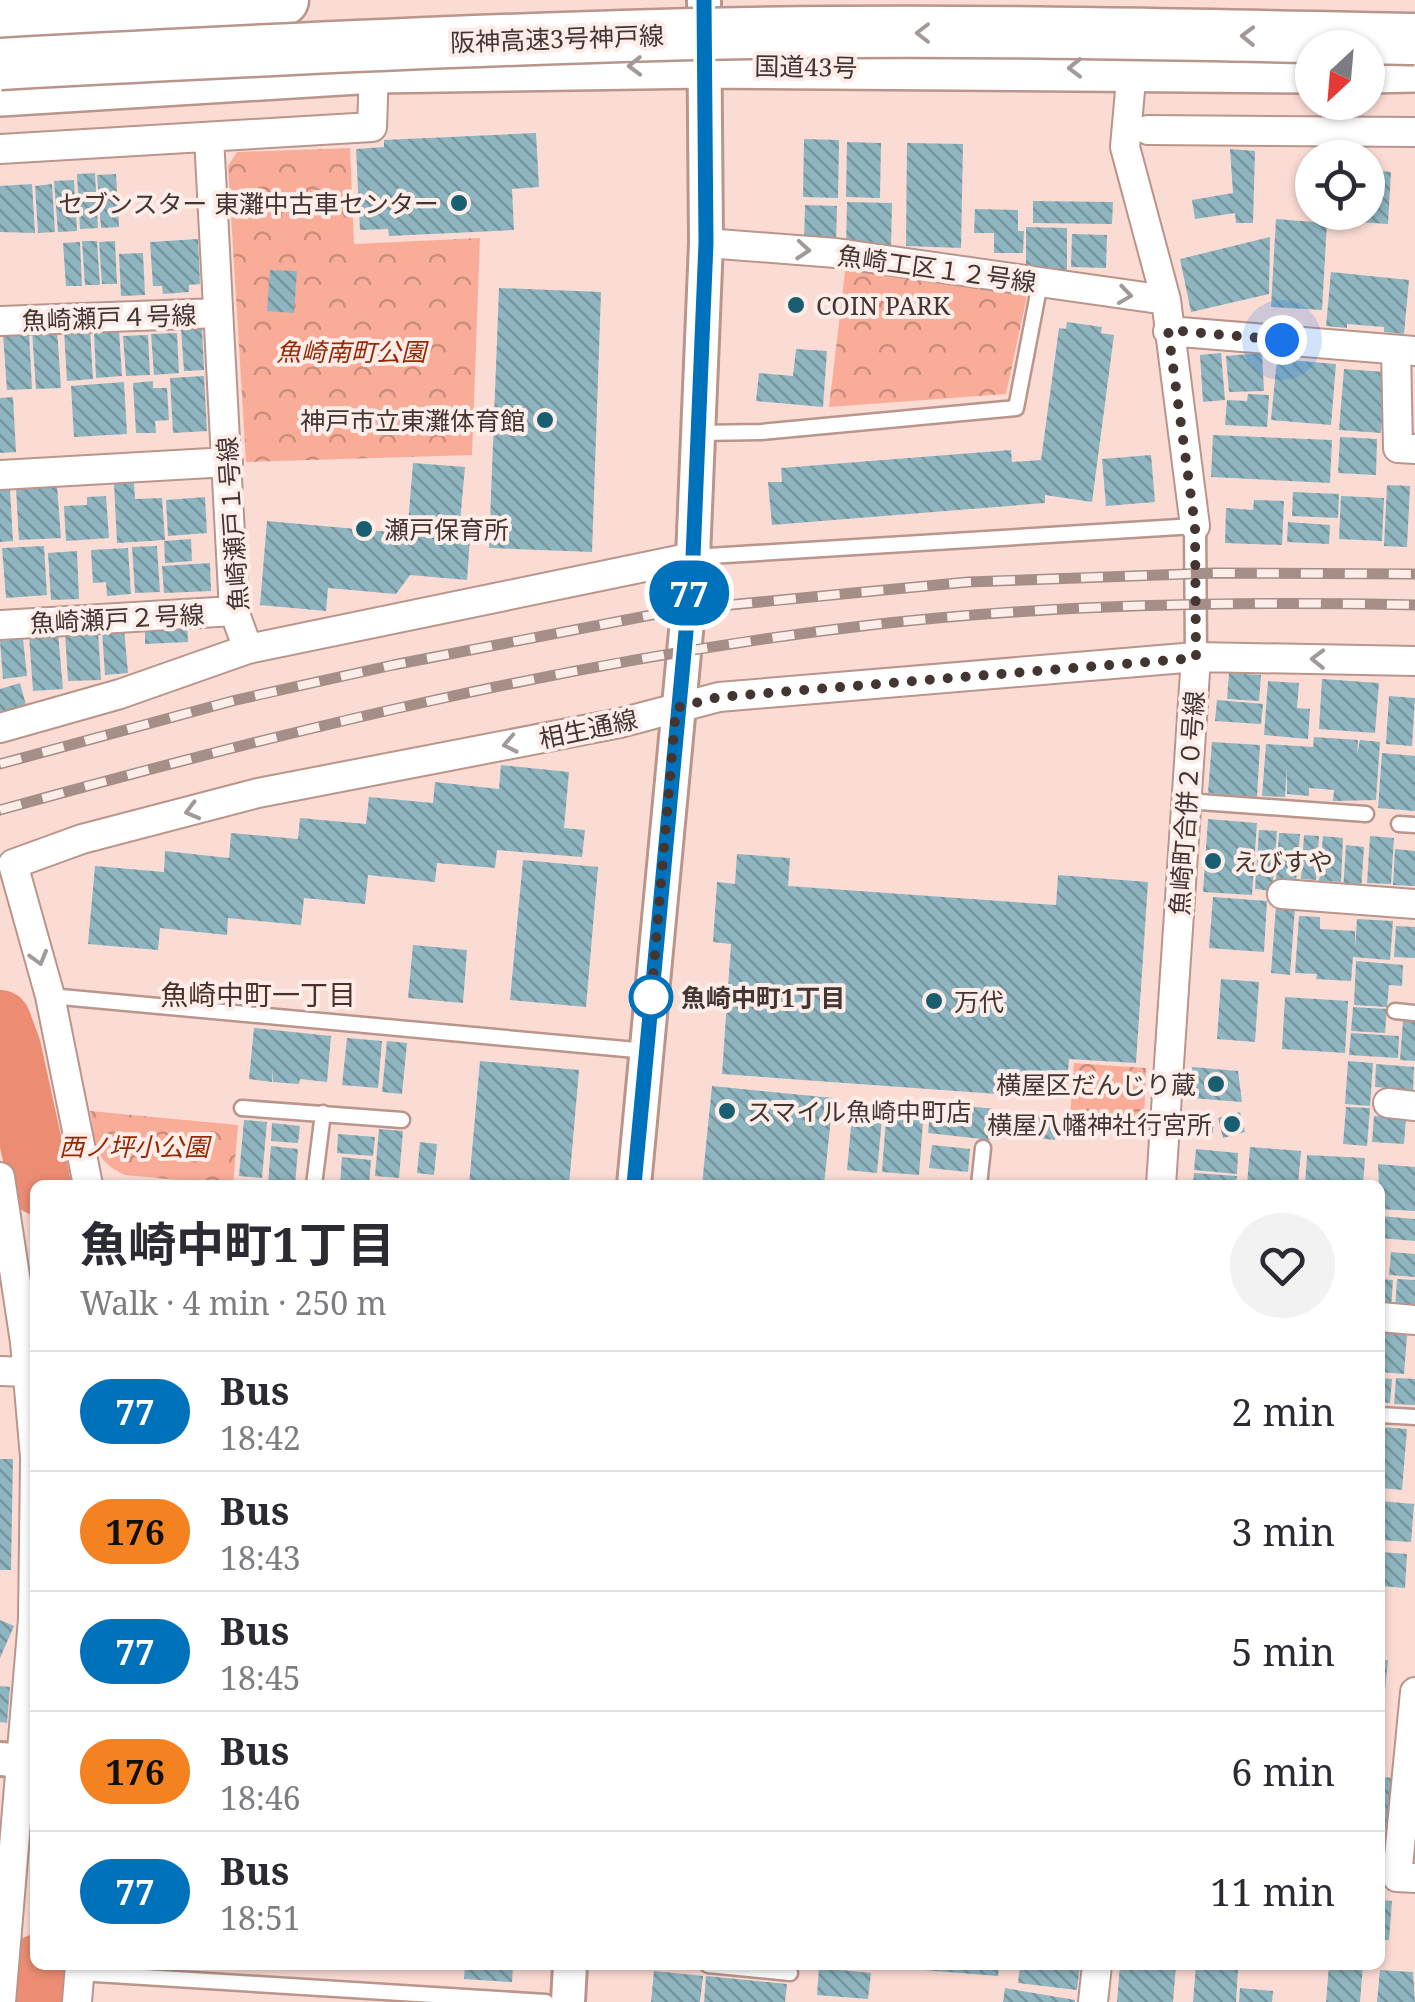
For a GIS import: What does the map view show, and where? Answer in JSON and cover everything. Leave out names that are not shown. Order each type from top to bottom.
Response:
[{"type":"highway","points":[[0,15],[282,0]]},
{"type":"highway","name":"阪神高速3号神戸線","points":[[0,64],[662,34],[1415,38]]},
{"type":"highway","name":"国道43号","points":[[0,93],[374,70],[706,65],[1295,70]]},
{"type":"highway","points":[[1385,70],[1415,69]]},
{"type":"street","points":[[634,1180],[693,557],[706,243],[704,0]]},
{"type":"street","name":"魚崎町合併２０号線","points":[[1132,68],[1126,147],[1166,300],[1195,526],[1196,658],[1161,1180]]},
{"type":"street","points":[[0,150],[372,127],[374,70]]},
{"type":"street","points":[[1148,130],[1415,132]]},
{"type":"street","name":"魚崎瀬戸１号線","points":[[209,137],[234,611],[248,648]]},
{"type":"street","name":"魚崎工区１２号線","points":[[706,243],[836,253],[1166,300]]},
{"type":"street","name":"魚崎瀬戸４号線","points":[[0,321],[218,313]]},
{"type":"street","points":[[1168,330],[1406,350],[1398,448],[1415,449]]},
{"type":"street","points":[[0,476],[228,462]]},
{"type":"street","points":[[0,728],[120,694],[248,648],[693,557]]},
{"type":"street","name":"魚崎瀬戸２号線","points":[[0,624],[234,611]]},
{"type":"street","name":"相生通線","points":[[50,996],[12,864],[82,839],[258,793],[620,723],[719,697],[1196,658],[1415,661]]},
{"type":"street","points":[[1282,894],[1415,904]]},
{"type":"street","points":[[50,996],[87,1180]]},
{"type":"street","points":[[0,1178],[14,1371],[30,1439]]},
{"type":"street","points":[[1385,1317],[1415,1320]]},
{"type":"street","points":[[1,2002],[30,1662]]},
{"type":"street","points":[[1397,1877],[1415,1692]]},
{"type":"street","points":[[76,2002],[79,1970]]},
{"type":"street","points":[[568,2002],[570,1970]]},
{"type":"street","points":[[1093,2002],[1096,1970]]},
{"type":"lane","points":[[698,433],[761,432],[1016,408],[1040,283]]},
{"type":"lane","points":[[693,557],[1195,526]]},
{"type":"lane","points":[[1186,801],[1366,814]]},
{"type":"lane","points":[[50,996],[646,1050]]},
{"type":"lane","points":[[1395,1011],[1415,1013]]},
{"type":"lane","points":[[242,1108],[402,1120]]},
{"type":"lane","points":[[315,1180],[323,1114]]},
{"type":"lane","points":[[979,1180],[982,1148]]},
{"type":"lane","points":[[1385,1415],[1415,1417]]},
{"type":"lane","points":[[93,1970],[546,2002]]},
{"type":"lane","points":[[759,1970],[790,1973]]},
{"type":"green space","name":"魚崎南町公園","points":[[350,148],[354,244],[480,238],[472,455],[246,462],[228,166],[237,152]]},
{"type":"green space","points":[[846,263],[1027,296],[1006,394],[829,407]]},
{"type":"green space","points":[[1074,1063],[1146,1068],[1144,1124],[1070,1117]]},
{"type":"green space","name":"西ノ坪小公園","points":[[90,1111],[238,1125],[233,1180],[125,1175],[107,1164],[95,1142]]},
{"type":"building","points":[[536,133],[539,187],[512,189],[514,230],[389,236],[388,229],[360,230],[356,149],[384,147],[384,140]]},
{"type":"building","points":[[804,139],[839,140],[838,198],[803,197]]},
{"type":"building","points":[[847,142],[881,143],[880,198],[846,197]]},
{"type":"building","points":[[907,143],[963,144],[961,248],[906,246]]},
{"type":"building","points":[[1230,149],[1255,151],[1253,223],[1236,223],[1235,213],[1195,219],[1192,200],[1233,193]]},
{"type":"building","points":[[1385,171],[1391,172],[1388,224],[1385,224]]},
{"type":"building","points":[[95,173],[98,228],[80,229],[77,174]]},
{"type":"building","points":[[116,174],[119,227],[101,228],[97,175]]},
{"type":"building","points":[[74,180],[77,231],[58,232],[54,181]]},
{"type":"building","points":[[32,184],[35,233],[0,232],[0,186]]},
{"type":"building","points":[[52,184],[55,232],[38,233],[35,186]]},
{"type":"building","points":[[1033,201],[1113,202],[1112,224],[1033,223]]},
{"type":"building","points":[[847,202],[892,203],[891,248],[846,247]]},
{"type":"building","points":[[805,205],[837,206],[836,244],[804,243]]},
{"type":"building","points":[[975,209],[1018,210],[1018,231],[1024,231],[1023,253],[994,253],[994,233],[974,233]]},
{"type":"building","points":[[1276,219],[1295,220],[1295,230],[1327,230],[1322,310],[1271,307]]},
{"type":"building","points":[[1026,227],[1067,228],[1067,270],[1026,269]]},
{"type":"building","points":[[1072,234],[1107,235],[1106,268],[1071,267]]},
{"type":"building","points":[[1270,237],[1269,294],[1191,312],[1180,259]]},
{"type":"building","points":[[198,239],[200,284],[189,285],[189,292],[163,294],[162,286],[153,286],[150,242]]},
{"type":"building","points":[[82,241],[97,241],[100,285],[85,285]]},
{"type":"building","points":[[115,241],[117,284],[102,284],[99,242]]},
{"type":"building","points":[[80,242],[82,286],[66,286],[63,243]]},
{"type":"building","points":[[143,253],[145,295],[121,296],[119,254]]},
{"type":"building","points":[[270,270],[297,271],[294,313],[267,311]]},
{"type":"building","points":[[1331,272],[1409,280],[1404,334],[1384,332],[1384,327],[1326,326]]},
{"type":"building","name":"神戸市立東灘体育館","points":[[499,288],[601,292],[592,552],[489,548]]},
{"type":"building","points":[[1067,322],[1102,327],[1101,333],[1114,335],[1092,502],[1045,495],[1045,503],[772,525],[768,482],[782,482],[781,468],[1011,450],[1012,462],[1041,460],[1059,328],[1066,329]]},
{"type":"building","points":[[202,328],[204,370],[184,371],[181,329]]},
{"type":"building","points":[[90,329],[93,379],[67,381],[64,331]]},
{"type":"building","points":[[57,330],[61,388],[36,389],[32,331]]},
{"type":"building","points":[[119,331],[122,376],[96,378],[94,333]]},
{"type":"building","points":[[29,333],[32,389],[7,390],[3,334]]},
{"type":"building","points":[[177,333],[179,373],[154,375],[151,334]]},
{"type":"building","points":[[148,335],[150,375],[126,376],[123,336]]},
{"type":"building","points":[[796,349],[827,351],[823,407],[756,401],[759,373],[793,376]]},
{"type":"building","points":[[1221,353],[1225,400],[1203,402],[1200,355]]},
{"type":"building","points":[[1262,353],[1264,391],[1229,392],[1226,356]]},
{"type":"building","points":[[1277,359],[1336,364],[1331,425],[1271,420]]},
{"type":"building","points":[[1344,369],[1386,372],[1381,433],[1339,430]]},
{"type":"building","points":[[204,376],[207,431],[173,433],[170,378]]},
{"type":"building","points":[[153,381],[153,388],[167,388],[169,420],[155,421],[156,433],[136,433],[133,383]]},
{"type":"building","points":[[124,382],[127,434],[74,437],[71,386]]},
{"type":"building","points":[[1248,394],[1269,395],[1267,427],[1225,425],[1227,400],[1247,401]]},
{"type":"building","points":[[13,397],[16,452],[0,453],[0,398]]},
{"type":"building","points":[[1213,435],[1332,440],[1330,483],[1211,477]]},
{"type":"building","points":[[1340,437],[1377,439],[1376,475],[1338,473]]},
{"type":"building","points":[[1151,455],[1155,502],[1106,506],[1102,459]]},
{"type":"building","points":[[413,463],[465,467],[460,522],[471,523],[467,580],[410,575],[396,594],[328,588],[326,611],[260,605],[267,521],[401,533],[408,525]]},
{"type":"building","points":[[134,483],[135,499],[162,498],[165,540],[117,543],[114,484]]},
{"type":"building","points":[[1387,485],[1410,486],[1407,547],[1384,546]]},
{"type":"building","points":[[57,486],[61,538],[19,540],[16,488]]},
{"type":"building","points":[[10,489],[13,541],[0,542],[0,490]]},
{"type":"building","points":[[1293,492],[1339,494],[1338,518],[1292,516]]},
{"type":"building","points":[[106,496],[109,538],[66,541],[64,506],[87,505],[87,497]]},
{"type":"building","points":[[1341,496],[1384,498],[1382,541],[1339,539]]},
{"type":"building","points":[[205,497],[207,533],[168,536],[166,500]]},
{"type":"building","points":[[1254,500],[1284,501],[1282,545],[1225,543],[1226,508],[1253,510]]},
{"type":"building","points":[[1288,522],[1330,525],[1329,544],[1287,542]]},
{"type":"building","points":[[191,539],[192,561],[165,563],[164,541]]},
{"type":"building","points":[[44,546],[47,595],[6,598],[2,548]]},
{"type":"building","points":[[157,546],[160,592],[135,593],[132,547]]},
{"type":"building","points":[[128,548],[131,594],[107,596],[106,582],[93,583],[91,550]]},
{"type":"building","points":[[77,551],[79,599],[51,600],[48,553]]},
{"type":"building","points":[[210,563],[211,591],[164,593],[162,566]]},
{"type":"building","points":[[187,625],[188,642],[145,644],[145,627]]},
{"type":"building","points":[[124,629],[128,673],[105,675],[102,631]]},
{"type":"building","points":[[98,631],[101,680],[68,681],[65,633]]},
{"type":"building","points":[[58,633],[63,689],[33,691],[29,636]]},
{"type":"building","points":[[23,639],[27,676],[3,679],[0,641]]},
{"type":"building","points":[[1229,673],[1261,675],[1259,701],[1227,699]]},
{"type":"building","points":[[1322,679],[1379,683],[1375,733],[1319,729]]},
{"type":"building","points":[[1268,681],[1299,683],[1297,708],[1310,709],[1308,739],[1264,735]]},
{"type":"building","points":[[20,683],[26,705],[0,713],[0,689]]},
{"type":"building","points":[[1389,696],[1415,698],[1412,746],[1386,744]]},
{"type":"building","points":[[1217,700],[1263,704],[1261,724],[1215,721]]},
{"type":"building","points":[[1314,737],[1358,740],[1357,754],[1360,740],[1380,742],[1376,800],[1333,801],[1334,790],[1309,788],[1309,796],[1287,794],[1287,768],[1285,797],[1262,796],[1266,744],[1313,747]]},
{"type":"building","points":[[1212,742],[1260,745],[1257,797],[1208,793]]},
{"type":"building","points":[[1382,753],[1415,756],[1415,811],[1378,808]]},
{"type":"building","points":[[501,765],[569,772],[564,828],[585,830],[582,857],[497,850],[495,868],[437,863],[435,882],[368,875],[365,904],[304,898],[301,925],[228,918],[227,935],[160,928],[158,950],[88,944],[95,866],[164,872],[165,851],[229,858],[231,833],[298,839],[300,818],[366,824],[369,797],[433,803],[435,782],[499,789]]},
{"type":"building","points":[[1208,819],[1257,823],[1252,895],[1203,892]]},
{"type":"building","points":[[1259,830],[1277,831],[1272,891],[1255,889]]},
{"type":"building","points":[[1279,833],[1300,834],[1296,881],[1276,880]]},
{"type":"building","points":[[1304,835],[1319,836],[1316,880],[1301,879]]},
{"type":"building","points":[[1323,836],[1343,838],[1341,882],[1319,881]]},
{"type":"building","points":[[1370,836],[1394,838],[1391,884],[1367,883]]},
{"type":"building","points":[[1346,845],[1364,847],[1361,892],[1343,891]]},
{"type":"building","points":[[1395,849],[1415,851],[1415,886],[1393,885]]},
{"type":"building","name":"万代","points":[[737,854],[790,858],[788,886],[1056,905],[1058,875],[1148,882],[1136,1063],[1069,1059],[1066,1099],[722,1074],[731,944],[713,942],[717,882],[735,884]]},
{"type":"building","points":[[523,860],[598,867],[586,1007],[510,1000]]},
{"type":"building","points":[[1213,897],[1267,901],[1264,952],[1209,948]]},
{"type":"building","points":[[1276,906],[1295,908],[1290,975],[1271,973]]},
{"type":"building","points":[[1299,916],[1320,917],[1320,929],[1355,931],[1355,948],[1357,919],[1393,921],[1390,960],[1353,957],[1351,981],[1295,973]]},
{"type":"building","points":[[1396,926],[1415,927],[1415,958],[1394,957]]},
{"type":"building","points":[[413,945],[467,950],[463,1003],[408,998]]},
{"type":"building","points":[[1356,961],[1403,965],[1402,986],[1389,985],[1387,1007],[1354,1005]]},
{"type":"building","points":[[1221,979],[1259,982],[1255,1042],[1217,1039]]},
{"type":"building","points":[[1285,997],[1348,1001],[1345,1053],[1282,1049]]},
{"type":"building","points":[[1353,1007],[1387,1009],[1385,1033],[1351,1031]]},
{"type":"building","points":[[1403,1021],[1415,1022],[1415,1061],[1400,1060]]},
{"type":"building","points":[[254,1028],[331,1036],[327,1082],[273,1082],[273,1068],[272,1082],[249,1079]]},
{"type":"building","points":[[1351,1033],[1399,1036],[1398,1058],[1349,1055]]},
{"type":"building","points":[[347,1038],[382,1041],[378,1088],[342,1085]]},
{"type":"building","points":[[387,1041],[407,1043],[402,1094],[382,1092]]},
{"type":"building","points":[[480,1061],[579,1070],[569,1180],[469,1180]]},
{"type":"building","points":[[1348,1061],[1373,1063],[1370,1106],[1345,1104]]},
{"type":"building","points":[[1376,1064],[1414,1067],[1413,1090],[1375,1087]]},
{"type":"building","name":"横屋区だんじり蔵","points":[[1192,1067],[1238,1071],[1242,1102],[1191,1098]]},
{"type":"building","points":[[712,1086],[833,1098],[825,1180],[703,1180]]},
{"type":"building","points":[[931,1102],[994,1109],[991,1140],[928,1133]]},
{"type":"building","points":[[853,1105],[883,1107],[877,1173],[847,1170]]},
{"type":"building","points":[[887,1105],[924,1108],[919,1175],[882,1172]]},
{"type":"building","points":[[1346,1107],[1370,1108],[1367,1146],[1343,1144]]},
{"type":"building","points":[[1240,1112],[1245,1132],[1223,1138],[1218,1118]]},
{"type":"building","points":[[1192,1113],[1214,1115],[1213,1133],[1190,1131]]},
{"type":"building","points":[[1021,1114],[1058,1119],[1055,1140],[1019,1136]]},
{"type":"building","points":[[1374,1116],[1406,1118],[1404,1144],[1372,1142]]},
{"type":"building","points":[[244,1120],[267,1122],[262,1178],[239,1176]]},
{"type":"building","points":[[272,1123],[300,1126],[298,1143],[271,1141]]},
{"type":"building","points":[[379,1129],[403,1131],[399,1178],[375,1176]]},
{"type":"building","points":[[338,1134],[375,1137],[373,1156],[337,1153]]},
{"type":"building","points":[[420,1142],[437,1144],[434,1175],[417,1173]]},
{"type":"building","points":[[932,1145],[970,1149],[968,1172],[929,1168]]},
{"type":"building","points":[[271,1146],[298,1149],[295,1180],[268,1180]]},
{"type":"building","points":[[1250,1147],[1301,1151],[1298,1180],[1247,1180]]},
{"type":"building","points":[[1196,1149],[1238,1153],[1237,1174],[1194,1170]]},
{"type":"building","points":[[1307,1155],[1365,1158],[1363,1180],[1305,1180]]},
{"type":"building","points":[[342,1157],[371,1160],[369,1180],[340,1180]]},
{"type":"building","points":[[1378,1164],[1415,1167],[1415,1211],[1385,1209],[1385,1180],[1379,1180]]},
{"type":"building","points":[[1194,1173],[1237,1176],[1237,1180],[1193,1180]]},
{"type":"building","points":[[1385,1216],[1415,1219],[1415,1241],[1385,1238]]},
{"type":"building","points":[[1391,1252],[1415,1254],[1415,1277],[1389,1275]]},
{"type":"building","points":[[1385,1279],[1393,1280],[1391,1308],[1385,1308]]},
{"type":"building","points":[[1397,1279],[1415,1280],[1415,1311],[1395,1310]]},
{"type":"building","points":[[1385,1333],[1407,1335],[1404,1374],[1385,1372]]},
{"type":"building","points":[[1385,1378],[1392,1379],[1390,1403],[1385,1402]]},
{"type":"building","points":[[1396,1378],[1415,1379],[1415,1405],[1394,1404]]},
{"type":"building","points":[[1385,1427],[1407,1429],[1402,1490],[1385,1488]]},
{"type":"building","points":[[0,1459],[13,1459],[11,1570],[0,1570]]},
{"type":"building","points":[[1385,1501],[1414,1504],[1411,1542],[1385,1540]]},
{"type":"building","points":[[1385,1552],[1407,1554],[1405,1588],[1385,1586]]},
{"type":"building","points":[[0,1620],[14,1626],[0,1658]]},
{"type":"building","points":[[0,1686],[10,1687],[7,1723],[0,1722]]},
{"type":"building","points":[[1385,1777],[1394,1778],[1390,1830],[1385,1830]]},
{"type":"building","points":[[1385,1900],[1392,1901],[1389,1940],[1385,1940]]},
{"type":"building","points":[[465,1970],[513,1970],[512,1982],[464,1979]]},
{"type":"building","points":[[819,1970],[871,1973],[868,1999],[817,1995]]},
{"type":"building","points":[[923,1970],[999,1970],[998,1976]]},
{"type":"building","points":[[1019,1970],[1079,1970],[1077,1990],[1018,1983]]},
{"type":"building","points":[[1120,1970],[1176,1970],[1173,2002],[1117,2002]]},
{"type":"building","points":[[1196,1970],[1238,1970],[1236,2002],[1193,2002]]},
{"type":"building","points":[[1329,1970],[1363,1970],[1360,2002],[1326,2002]]},
{"type":"building","points":[[1380,1970],[1413,1972],[1415,2002],[1377,2002]]},
{"type":"building","points":[[654,1971],[703,1976],[700,2002],[651,2002]]},
{"type":"building","points":[[706,1976],[787,1984],[785,2002],[704,2002]]},
{"type":"building","points":[[1005,1988],[1075,2000],[1075,2002],[1003,2002]]},
{"type":"building","points":[[1240,1988],[1273,1991],[1272,2002],[1239,2002]]},
{"type":"waterway","points":[[0,1021],[10,1048],[39,1180]]},
{"type":"waterway","points":[[34,2002],[37,1970]]},
{"type":"railway","points":[[0,764],[236,700],[677,610],[968,582],[1214,573],[1415,574]]},
{"type":"railway","points":[[0,810],[217,752],[436,700],[767,638],[946,617],[1079,608],[1281,603],[1415,605]]},
{"type":"bus line","name":"77","points":[[634,1180],[693,557],[706,243],[704,0]]},
{"type":"place","name":"セブンスター 東灘中古車センター","points":[[459,203]]},
{"type":"place","name":"COIN PARK","points":[[796,305]]},
{"type":"place","name":"神戸市立東灘体育館","points":[[545,420]]},
{"type":"place","name":"瀬戸保育所","points":[[364,529]]},
{"type":"place","name":"えびすや","points":[[1213,861]]},
{"type":"place","name":"魚崎中町1丁目","points":[[651,997]]},
{"type":"place","name":"万代","points":[[934,1001]]},
{"type":"place","name":"横屋区だんじり蔵","points":[[1216,1084]]},
{"type":"place","name":"スマイル魚崎中町店","points":[[727,1111]]},
{"type":"place","name":"横屋八幡神社行宮所","points":[[1232,1124]]},
{"type":"district","name":"魚崎中町一丁目","points":[[258,994]]},
{"type":"route","points":[[651,997],[650,1012],[676,708],[719,697],[1196,658],[1195,526],[1168,330],[1282,340]]}]
